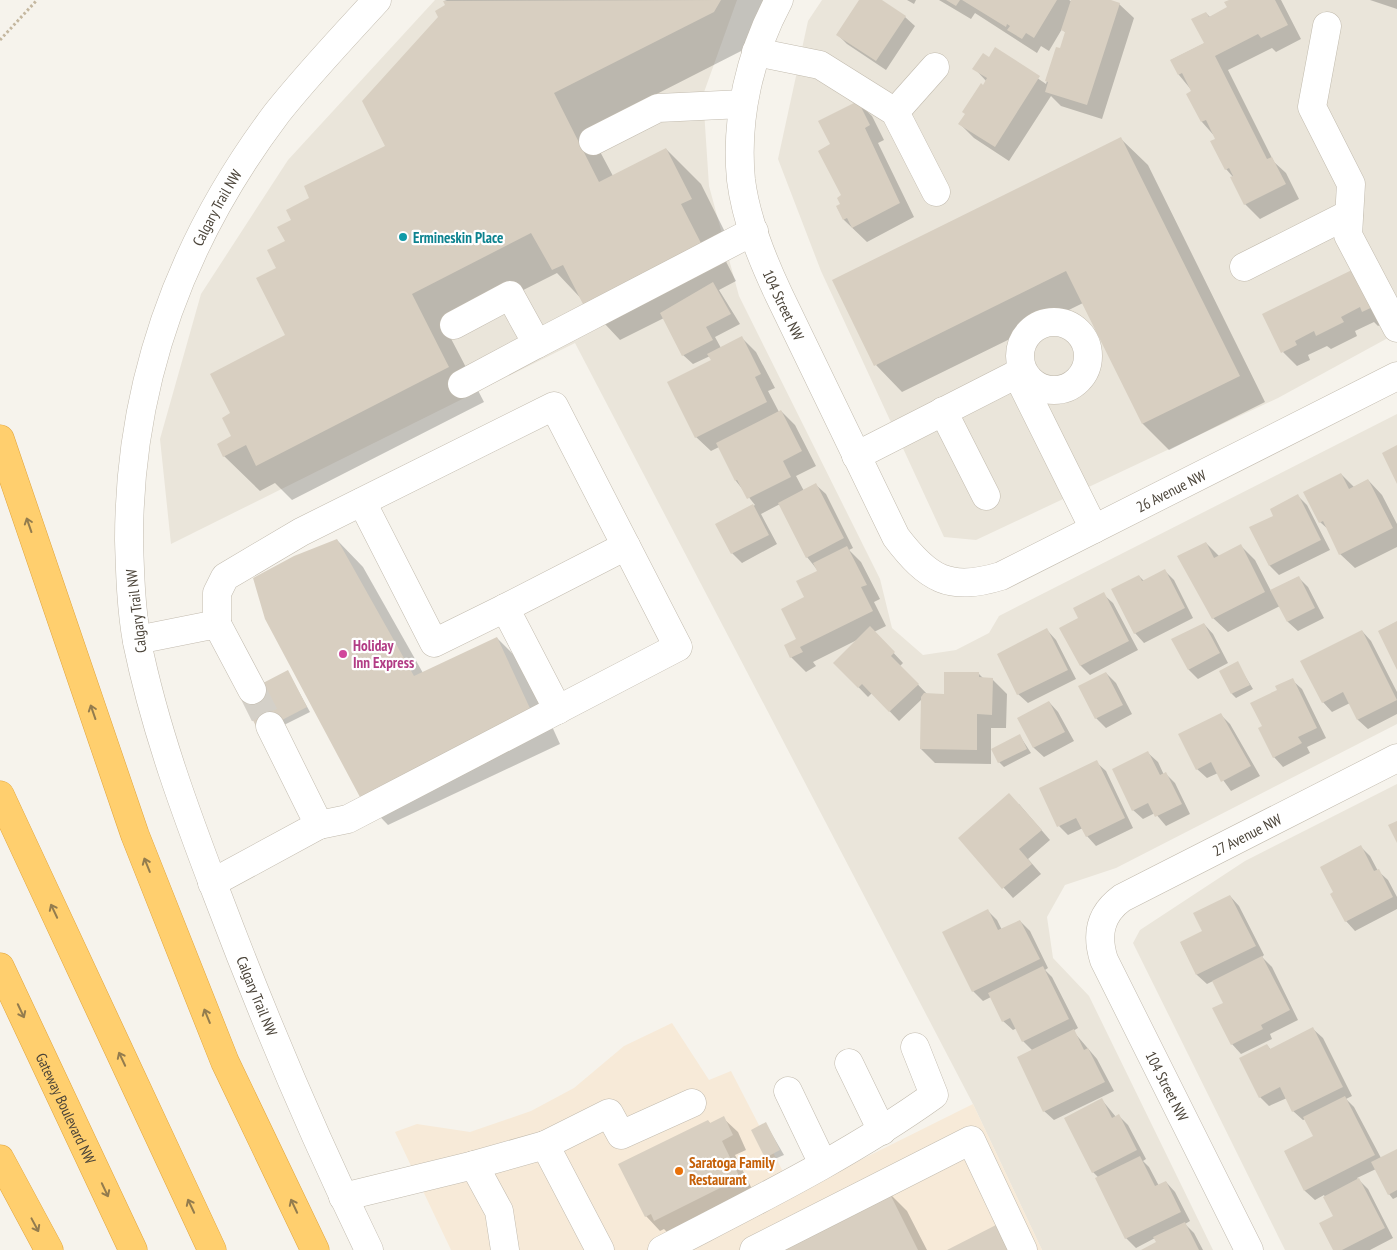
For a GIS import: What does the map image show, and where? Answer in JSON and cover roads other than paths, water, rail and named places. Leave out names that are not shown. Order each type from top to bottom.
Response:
[{"type":"highway","points":[[0,438],[135,835],[225,1062],[315,1250]]},
{"type":"highway","points":[[0,795],[212,1250]]},
{"type":"highway","name":"Gateway Boulevard NW","points":[[0,967],[133,1250]]},
{"type":"highway","points":[[0,1158],[49,1250]]},
{"type":"street","name":"Calgary Trail NW","points":[[368,1250],[343,1197],[250,981],[212,883],[169,762],[153,711],[137,640],[130,560],[131,479],[144,392],[150,365],[182,274],[229,184],[256,143],[290,98],[377,0]]},
{"type":"street","name":"104 Street NW","points":[[779,0],[756,52],[744,104],[740,139],[741,180],[754,231],[761,256],[778,295],[896,537],[913,558],[940,579]]},
{"type":"street","points":[[1327,26],[1312,107],[1351,184],[1348,235],[1397,328]]},
{"type":"street","points":[[756,52],[820,66],[895,112],[936,192]]},
{"type":"street","points":[[895,112],[934,67]]},
{"type":"street","points":[[593,141],[658,108],[744,104]]},
{"type":"street","points":[[1244,267],[1349,214]]},
{"type":"street","points":[[462,384],[754,231]]},
{"type":"street","points":[[454,325],[510,295],[537,344]]},
{"type":"street","points":[[856,456],[1020,372],[1094,529]]},
{"type":"street","name":"26 Avenue NW","points":[[940,579],[963,584],[1001,576],[1397,376]]},
{"type":"street","points":[[212,883],[319,825],[348,819],[678,647],[554,406],[301,532],[225,577],[217,593],[217,624],[252,690]]},
{"type":"street","points":[[943,411],[986,496]]},
{"type":"street","points":[[362,502],[434,643],[626,546]]},
{"type":"street","points":[[505,608],[558,710]]},
{"type":"street","points":[[137,640],[217,624]]},
{"type":"street","points":[[270,726],[319,825]]},
{"type":"street","name":"27 Avenue NW","points":[[1103,920],[1112,905],[1122,898],[1397,758]]},
{"type":"street","name":"104 Street NW","points":[[1103,920],[1099,935],[1104,960],[1249,1250]]},
{"type":"street","points":[[662,1250],[824,1164],[882,1130],[934,1095],[915,1047]]},
{"type":"street","points":[[849,1063],[882,1130]]},
{"type":"street","points":[[788,1091],[824,1164]]},
{"type":"street","points":[[343,1197],[474,1165],[545,1145],[609,1113],[621,1135],[692,1102]]},
{"type":"street","points":[[754,1250],[971,1140],[1023,1250]]},
{"type":"street","points":[[545,1145],[600,1250]]},
{"type":"street","points":[[474,1165],[499,1210],[505,1250]]},
{"type":"tunnel","points":[[252,690],[270,726]]},
{"type":"place","name":"Ermineskin Place","points":[[403,237]]},
{"type":"place","name":"Holiday Inn Express","points":[[343,654]]},
{"type":"place","name":"Saratoga Family Restaurant","points":[[679,1171]]}]
